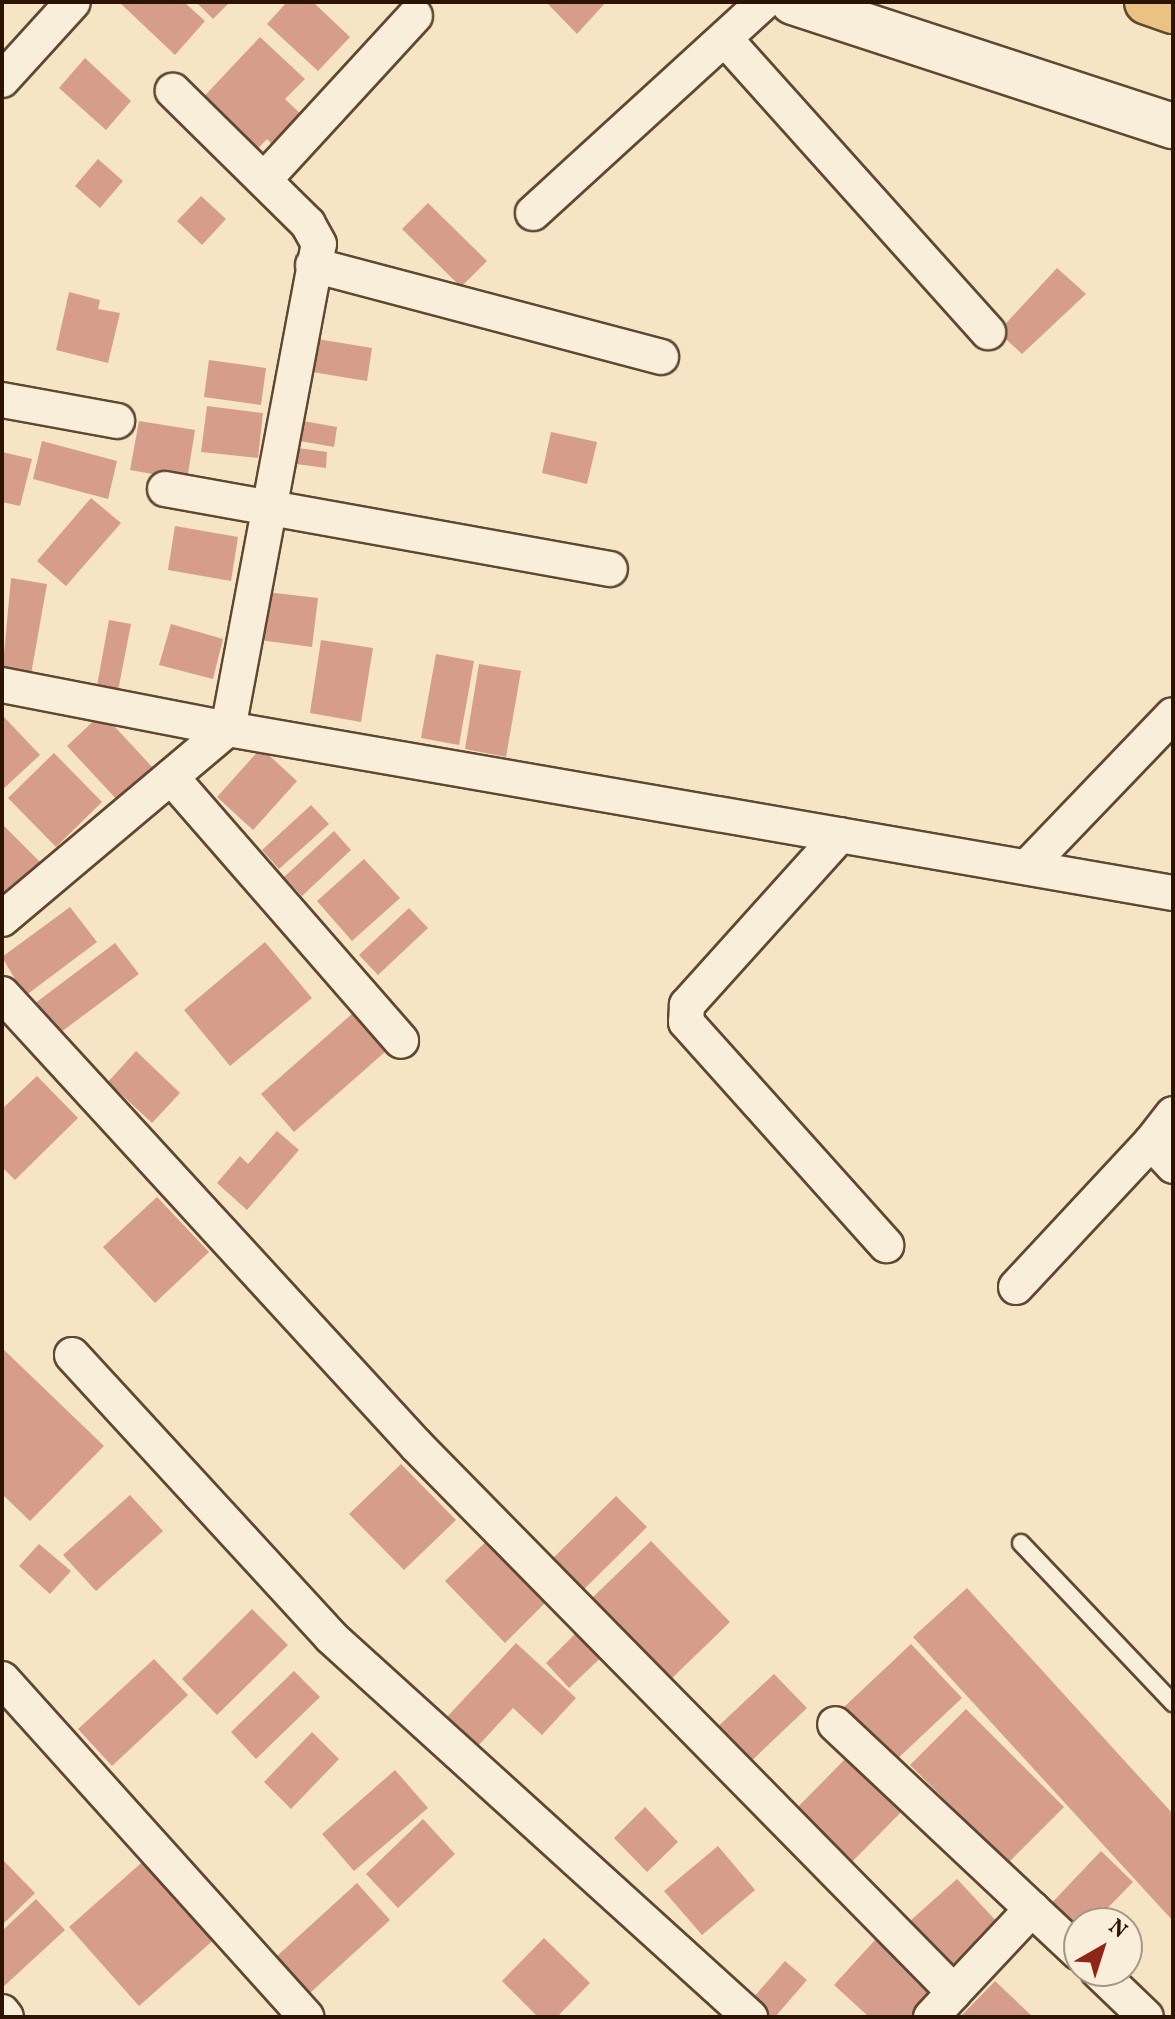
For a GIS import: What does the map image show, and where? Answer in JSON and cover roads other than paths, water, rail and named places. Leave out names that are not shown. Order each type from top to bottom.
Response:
[{"type":"highway","points":[[1147,2],[1173,11]]},
{"type":"street","points":[[2,80],[73,2]]},
{"type":"street","points":[[533,213],[764,2]]},
{"type":"street","points":[[793,2],[1173,126]]},
{"type":"street","points":[[264,180],[415,16]]},
{"type":"street","points":[[725,39],[988,332]]},
{"type":"street","points":[[2,919],[228,729],[317,235],[173,91]]},
{"type":"street","points":[[313,265],[661,357]]},
{"type":"street","points":[[2,400],[117,421]]},
{"type":"street","points":[[165,489],[270,505],[610,569]]},
{"type":"street","points":[[2,685],[228,729],[1173,893]]},
{"type":"street","points":[[1028,866],[1173,715]]},
{"type":"street","points":[[171,777],[401,1041]]},
{"type":"street","points":[[840,835],[687,1005],[686,1022],[886,1245]]},
{"type":"street","points":[[2,994],[416,1445],[954,1992]]},
{"type":"street","points":[[1016,1287],[1162,1154],[1173,1114]]},
{"type":"street","points":[[72,1355],[331,1637],[750,2017]]},
{"type":"street","points":[[2,1679],[306,2017]]},
{"type":"street","points":[[835,1724],[1063,1938]]},
{"type":"street","points":[[931,2017],[1032,1909]]},
{"type":"street","points":[[1115,1987],[1146,2017]]},
{"type":"street","points":[[2,2012],[6,2017]]},
{"type":"lane","points":[[1021,1543],[1173,1703]]}]
